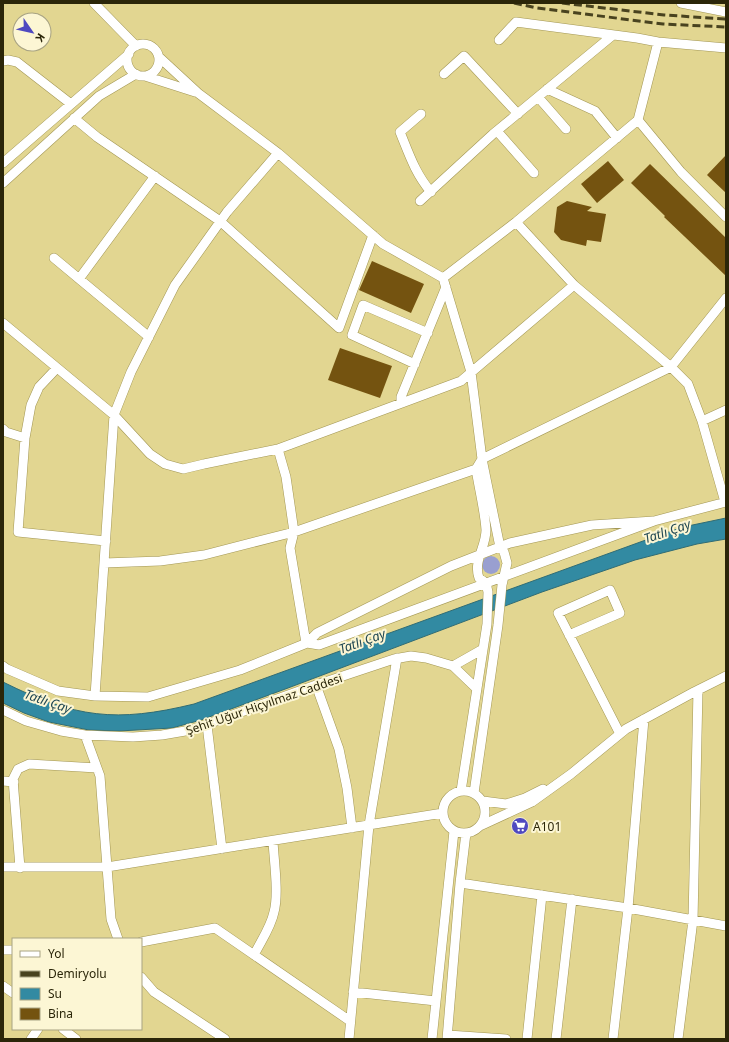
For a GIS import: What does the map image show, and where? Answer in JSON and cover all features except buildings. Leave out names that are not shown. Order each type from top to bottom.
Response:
[{"type":"street","points":[[94,3],[136,46]]},
{"type":"street","points":[[681,3],[726,12]]},
{"type":"street","points":[[499,40],[516,22],[658,42],[726,48]]},
{"type":"street","points":[[420,201],[497,131],[613,35]]},
{"type":"street","points":[[401,403],[401,397],[428,333],[445,283],[638,120],[658,42]]},
{"type":"street","points":[[3,163],[129,54],[136,46],[151,46],[159,58],[198,93],[278,153],[383,244],[445,283],[471,372],[482,460],[500,547],[507,558],[474,793]]},
{"type":"street","points":[[129,54],[128,65],[131,70],[141,75],[198,93]]},
{"type":"street","points":[[444,74],[464,56],[518,114]]},
{"type":"street","points":[[3,182],[98,96],[141,75],[154,71],[158,67],[159,58]]},
{"type":"street","points":[[3,61],[8,60],[17,62],[71,104]]},
{"type":"street","points":[[547,89],[595,111],[618,138]]},
{"type":"street","points":[[538,97],[566,129]]},
{"type":"street","points":[[421,114],[400,132],[412,163],[421,180],[431,192]]},
{"type":"street","points":[[74,118],[97,137],[220,222],[339,328],[373,235]]},
{"type":"street","points":[[638,120],[681,172],[726,217]]},
{"type":"street","points":[[497,131],[534,173]]},
{"type":"street","points":[[95,696],[114,415],[132,372],[175,285],[220,222],[278,153]]},
{"type":"street","points":[[79,280],[155,176]]},
{"type":"street","points":[[306,643],[319,645],[503,581],[654,521],[726,502],[702,421],[688,384],[671,367],[574,285],[516,222]]},
{"type":"street","points":[[54,258],[149,338]]},
{"type":"street","points":[[3,322],[114,415],[150,454],[166,464],[175,468],[183,469],[278,449],[461,381],[574,285]]},
{"type":"street","points":[[104,563],[160,561],[204,555],[294,532],[476,469],[482,460],[671,367],[726,298]]},
{"type":"street","points":[[415,364],[352,335],[363,305],[428,333]]},
{"type":"street","points":[[57,368],[39,387],[31,405],[26,438],[18,532],[106,541]]},
{"type":"street","points":[[702,421],[726,410]]},
{"type":"street","points":[[3,429],[6,432],[26,438]]},
{"type":"street","points":[[278,449],[286,477],[294,532],[290,548],[306,643]]},
{"type":"street","points":[[461,791],[487,616],[486,586],[478,578],[476,565],[482,553],[486,529],[476,469]]},
{"type":"street","points":[[3,666],[58,691],[95,696],[148,697],[240,670],[306,643],[317,633],[451,566],[510,543],[592,525],[654,521]]},
{"type":"street","points":[[569,635],[620,613],[610,590],[558,613],[569,635],[620,734]]},
{"type":"street","points":[[477,688],[453,666],[483,649]]},
{"type":"street","name":"Şehit Uğur Hiçyılmaz Caddesi","points":[[3,710],[26,721],[85,735],[133,737],[162,735],[191,730],[207,725],[316,685],[397,658],[411,656],[426,658],[453,666]]},
{"type":"street","points":[[349,1039],[369,825],[397,658]]},
{"type":"street","points":[[480,826],[532,802],[571,774],[620,734],[644,719],[726,676]]},
{"type":"street","points":[[316,685],[339,748],[347,788],[352,828]]},
{"type":"street","points":[[678,1039],[693,920],[698,690]]},
{"type":"street","points":[[613,1039],[628,908],[644,719]]},
{"type":"street","points":[[207,725],[222,849]]},
{"type":"street","points":[[85,735],[100,776],[111,920],[118,938]]},
{"type":"street","points":[[20,868],[13,779],[18,769],[29,764],[97,768]]},
{"type":"street","points":[[483,802],[506,804],[525,798],[571,774]]},
{"type":"street","points":[[3,781],[14,782]]},
{"type":"street","points":[[461,791],[474,793],[483,802],[486,814],[484,820],[475,831],[461,833],[454,830],[448,826],[445,820],[443,813],[444,806],[453,794],[461,791]]},
{"type":"street","points":[[3,867],[107,867],[443,813]]},
{"type":"street","points":[[432,1039],[454,830]]},
{"type":"street","points":[[466,833],[460,883],[448,1037],[506,1039]]},
{"type":"street","points":[[254,955],[271,922],[276,902],[273,841]]},
{"type":"street","points":[[460,883],[628,908],[726,926]]},
{"type":"street","points":[[527,1039],[542,895]]},
{"type":"street","points":[[556,1039],[572,900]]},
{"type":"street","points":[[142,942],[216,928],[350,1021]]},
{"type":"street","points":[[142,978],[154,992],[225,1039]]},
{"type":"street","points":[[3,986],[12,992]]},
{"type":"street","points":[[353,992],[436,1001]]},
{"type":"street","points":[[31,1039],[37,1030]]},
{"type":"street","points":[[64,1030],[76,1039]]},
{"type":"shaded area","points":[[491,556],[497,559],[500,565],[497,571],[491,574],[485,571],[482,565],[485,559]]},
{"type":"water","points":[[726,518],[726,539],[697,544],[635,560],[542,592],[201,720],[172,728],[119,731],[89,730],[49,722],[24,713],[3,703],[3,682],[52,703],[75,710],[96,714],[141,714],[194,704],[683,527]]},
{"type":"railway","points":[[514,3],[537,8],[663,24],[726,27]]},
{"type":"railway","points":[[562,3],[664,15],[726,19]]},
{"type":"place","name":"A101","points":[[520,826]]},
{"type":"water label","name":"Tatlı Çay","points":[[667,531]]},
{"type":"water label","name":"Tatlı Çay","points":[[362,641]]},
{"type":"water label","name":"Tatlı Çay","points":[[48,701]]}]
